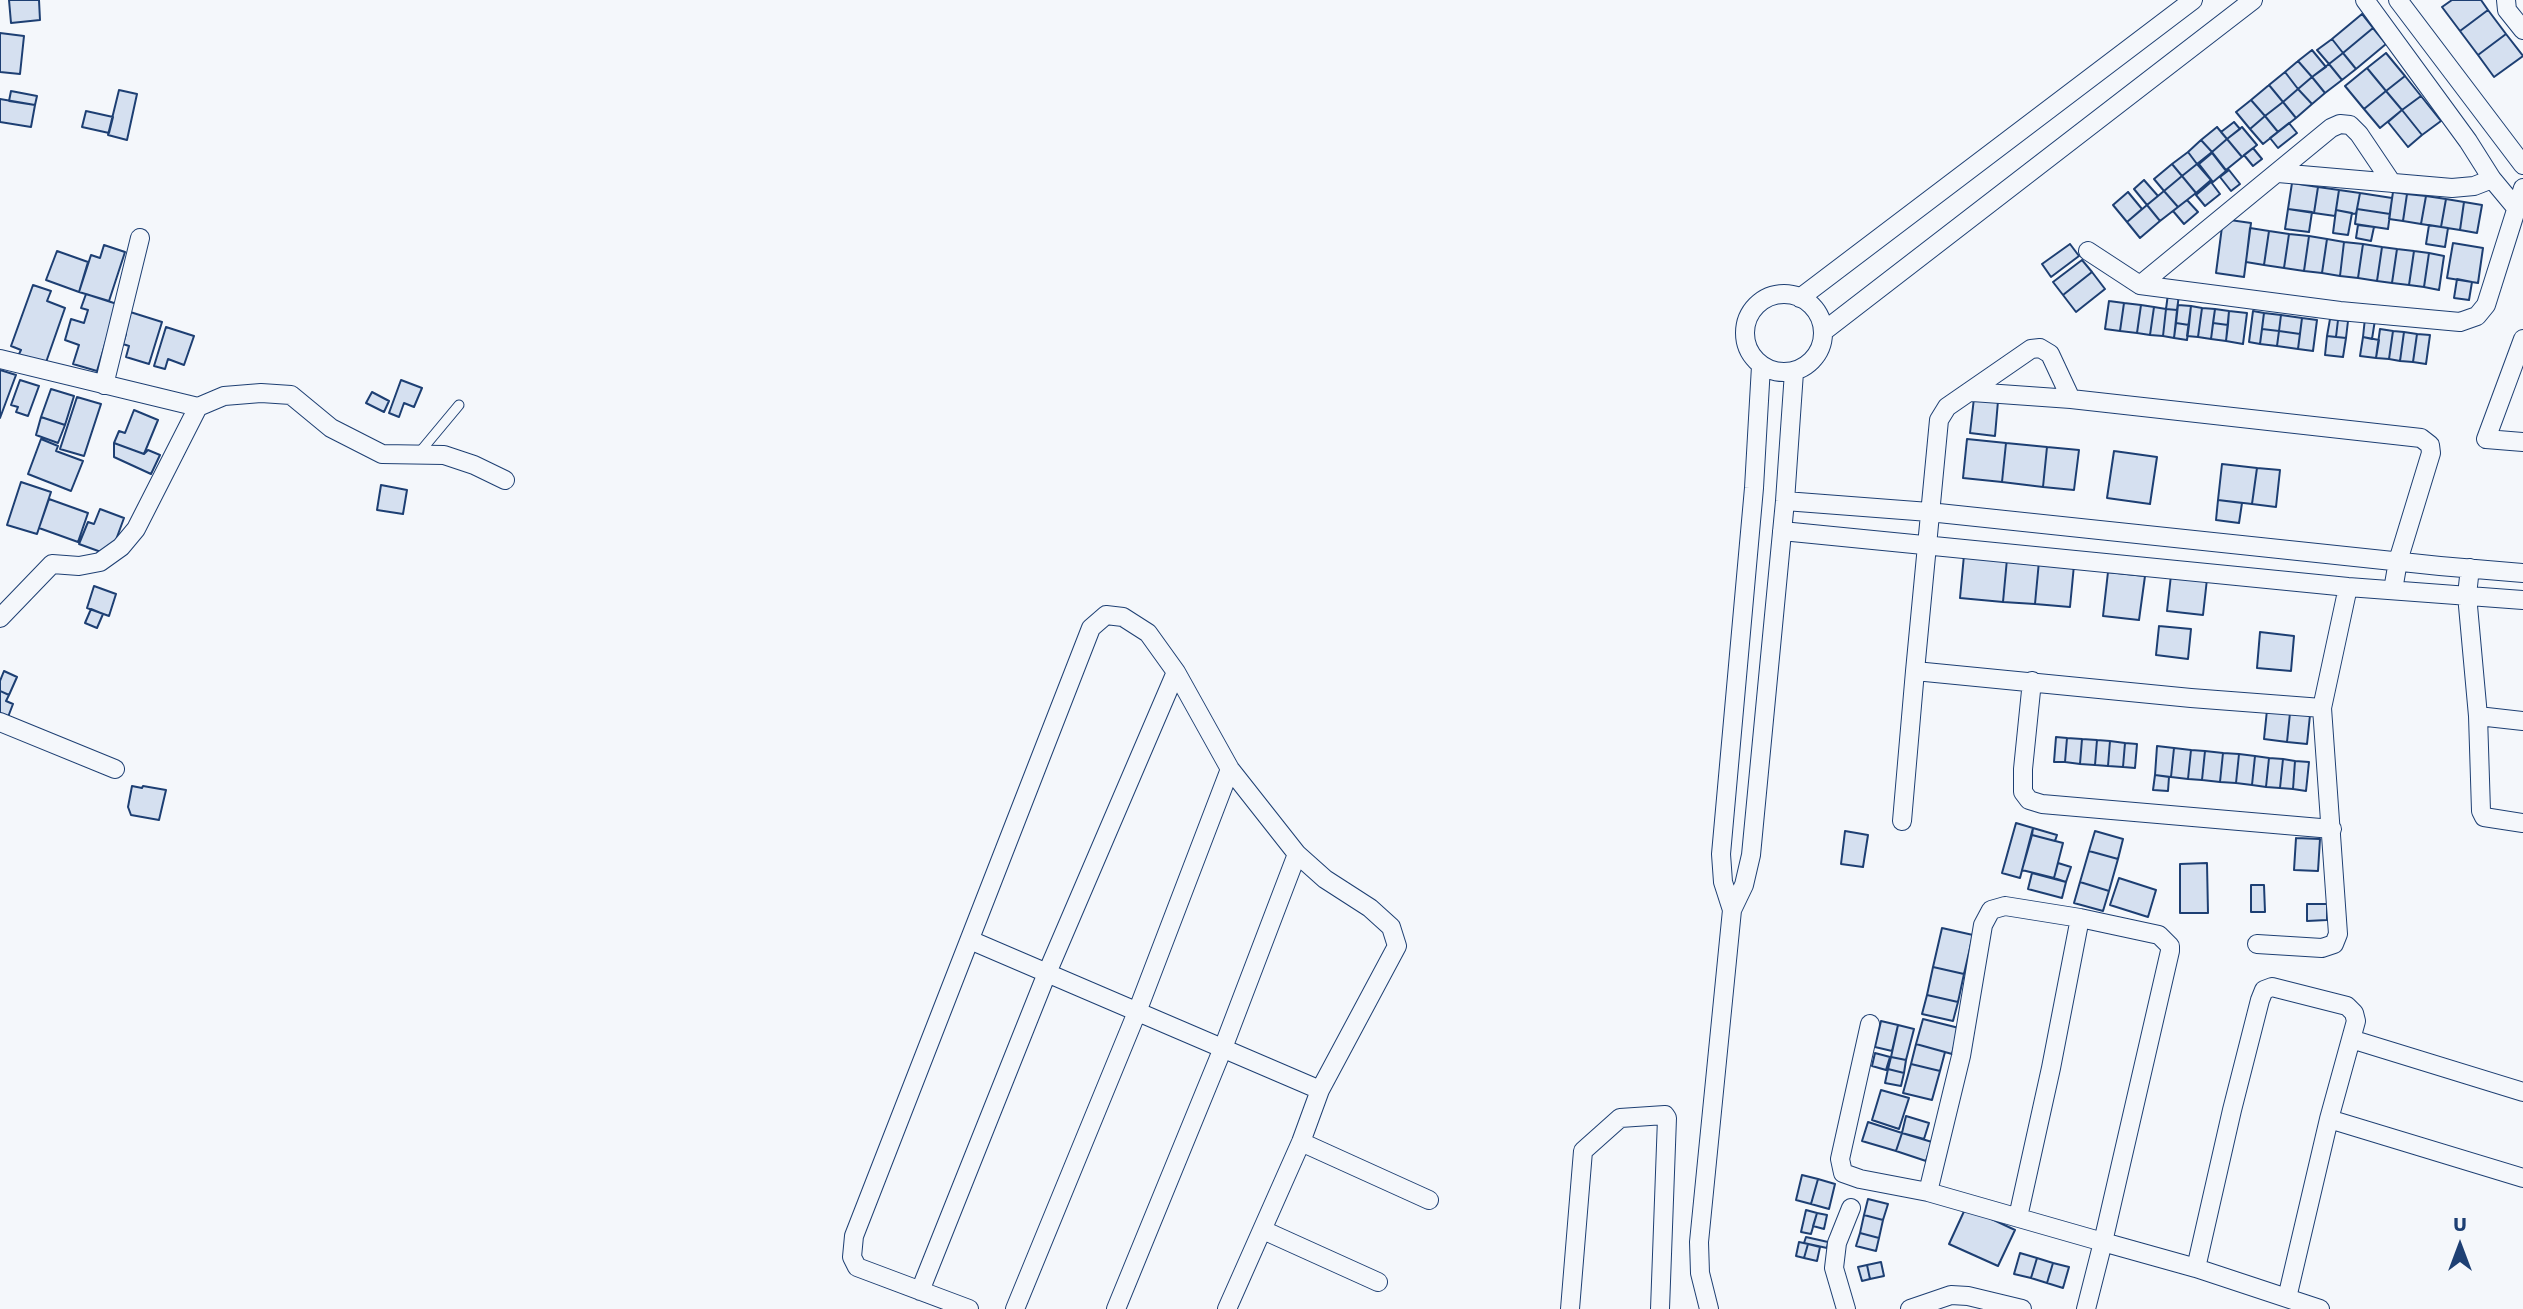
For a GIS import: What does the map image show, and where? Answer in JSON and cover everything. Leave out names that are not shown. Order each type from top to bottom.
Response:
[{"type":"street","points":[[1800,298],[2193,0]]},
{"type":"street","points":[[1824,331],[2253,0]]},
{"type":"street","points":[[2399,0],[2523,165]]},
{"type":"street","points":[[2506,0],[2507,10],[2523,30]]},
{"type":"street","points":[[2373,3],[2492,179],[2516,209]]},
{"type":"street","points":[[2140,285],[2331,128],[2340,124],[2350,125],[2359,134],[2392,183]]},
{"type":"street","points":[[2468,141],[2491,124]]},
{"type":"street","points":[[2278,173],[2452,188],[2474,186],[2492,179]]},
{"type":"street","points":[[2088,251],[2140,285],[2340,311],[2460,322],[2477,316],[2486,305],[2523,188]]},
{"type":"street","points":[[104,385],[140,238]]},
{"type":"street","points":[[1782,294],[1800,298],[1816,311],[1824,331],[1823,342],[1813,361],[1794,372],[1771,371],[1761,366],[1747,347],[1745,336],[1749,316],[1754,308],[1772,296],[1782,294]]},
{"type":"street","points":[[2523,339],[2486,439],[2523,442]]},
{"type":"street","points":[[1902,821],[1925,544],[1939,420],[1947,407],[2031,349],[2040,348],[2050,354],[2071,399]]},
{"type":"street","points":[[0,359],[198,407],[224,396],[261,393],[291,395],[331,428],[382,454],[444,455],[474,465],[505,480]]},
{"type":"street","points":[[1732,909],[1723,882],[1721,854],[1754,488],[1761,366]]},
{"type":"street","points":[[1709,1309],[1700,1273],[1699,1242],[1732,909],[1744,885],[1751,855],[1785,501],[1794,372]]},
{"type":"street","points":[[1972,391],[2071,399],[2421,438],[2430,445],[2431,453],[2398,561],[2393,590]]},
{"type":"street","points":[[0,618],[52,564],[79,566],[100,562],[121,547],[136,529],[198,407]]},
{"type":"street","points":[[1785,501],[1929,512],[2523,573]]},
{"type":"street","points":[[1782,531],[2348,587],[2523,600]]},
{"type":"street","points":[[2470,568],[2467,595],[2478,716],[2481,811],[2484,817],[2523,823]]},
{"type":"street","points":[[2256,944],[2322,948],[2334,944],[2338,934],[2322,708],[2348,587]]},
{"type":"street","points":[[970,1309],[857,1267],[852,1257],[854,1236],[1091,628],[1106,615],[1123,617],[1148,634],[1176,672],[1230,769],[1297,854],[1325,879],[1381,918],[1391,928],[1396,946],[1320,1090],[1301,1142],[1227,1309]]},
{"type":"street","points":[[1915,671],[2322,708]]},
{"type":"street","points":[[920,1291],[1048,973],[1176,672]]},
{"type":"street","points":[[2032,681],[2024,769],[2024,792],[2029,800],[2042,804],[2332,830]]},
{"type":"street","points":[[2478,716],[2523,721]]},
{"type":"street","points":[[0,722],[116,769]]},
{"type":"street","points":[[1015,1309],[1137,1012],[1230,769]]},
{"type":"street","points":[[1116,1309],[1223,1048],[1297,854]]},
{"type":"street","points":[[1928,1192],[1961,1056],[1983,925],[1991,910],[2005,906],[2159,935],[2170,946],[2140,1090],[2086,1309]]},
{"type":"street","points":[[2018,1217],[2080,918]]},
{"type":"street","points":[[970,940],[1320,1090]]},
{"type":"street","points":[[2196,1268],[2232,1110],[2264,990],[2272,987],[2347,1006],[2354,1013],[2356,1021],[2329,1119],[2287,1298]]},
{"type":"street","points":[[1870,1024],[1840,1159],[1843,1173],[1860,1179],[1928,1192],[2018,1217],[2196,1268],[2319,1309]]},
{"type":"street","points":[[2351,1039],[2523,1092]]},
{"type":"street","points":[[1570,1309],[1583,1151],[1620,1118],[1665,1115],[1660,1309]]},
{"type":"street","points":[[2329,1119],[2523,1178]]},
{"type":"street","points":[[1301,1142],[1429,1200]]},
{"type":"street","points":[[1846,1309],[1835,1268],[1838,1243],[1851,1208]]},
{"type":"street","points":[[1263,1230],[1378,1282]]},
{"type":"street","points":[[1910,1309],[1951,1295],[1968,1296],[2022,1309]]},
{"type":"lane","points":[[417,454],[459,405]]},
{"type":"building","points":[[9,0],[39,0],[40,20],[11,23]]},
{"type":"building","points":[[2452,0],[2481,0],[2488,10],[2460,31],[2442,7]]},
{"type":"building","points":[[2488,10],[2506,34],[2478,55],[2460,31]]},
{"type":"building","points":[[2362,14],[2373,28],[2343,53],[2332,39]]},
{"type":"building","points":[[2373,28],[2386,44],[2356,69],[2343,53]]},
{"type":"building","points":[[0,33],[24,36],[20,74],[0,72]]},
{"type":"building","points":[[2506,34],[2523,56],[2494,77],[2478,55]]},
{"type":"building","points":[[2332,39],[2343,53],[2329,64],[2317,50]]},
{"type":"building","points":[[2312,50],[2326,67],[2312,77],[2298,61]]},
{"type":"building","points":[[2343,53],[2356,69],[2342,80],[2329,64]]},
{"type":"building","points":[[2386,53],[2405,76],[2386,91],[2367,68]]},
{"type":"building","points":[[2298,61],[2312,77],[2298,89],[2285,72]]},
{"type":"building","points":[[2329,64],[2342,80],[2325,93],[2312,77]]},
{"type":"building","points":[[2367,68],[2386,91],[2364,109],[2345,86]]},
{"type":"building","points":[[2285,72],[2298,89],[2283,102],[2269,85]]},
{"type":"building","points":[[2405,76],[2421,96],[2402,110],[2386,91]]},
{"type":"building","points":[[2312,77],[2325,93],[2312,104],[2298,89]]},
{"type":"building","points":[[2269,85],[2283,102],[2265,116],[2251,100]]},
{"type":"building","points":[[2298,89],[2312,104],[2296,118],[2283,102]]},
{"type":"building","points":[[119,90],[137,94],[127,140],[108,135]]},
{"type":"building","points":[[11,91],[37,96],[35,105],[9,101]]},
{"type":"building","points":[[2386,91],[2402,110],[2380,128],[2364,109]]},
{"type":"building","points":[[2421,96],[2441,121],[2422,135],[2402,110]]},
{"type":"building","points":[[0,99],[35,105],[31,127],[0,122]]},
{"type":"building","points":[[2251,100],[2265,116],[2250,129],[2236,112]]},
{"type":"building","points":[[2283,102],[2296,118],[2278,132],[2265,116]]},
{"type":"building","points":[[2402,110],[2422,135],[2408,147],[2388,122]]},
{"type":"building","points":[[86,111],[113,117],[109,133],[82,127]]},
{"type":"building","points":[[2265,116],[2278,132],[2263,144],[2250,129]]},
{"type":"building","points":[[2234,122],[2240,129],[2227,139],[2221,132]]},
{"type":"building","points":[[2289,123],[2297,133],[2278,148],[2270,138]]},
{"type":"building","points":[[2217,127],[2227,139],[2212,152],[2201,140]]},
{"type":"building","points":[[2242,127],[2257,145],[2242,157],[2227,139]]},
{"type":"building","points":[[2227,139],[2242,157],[2226,170],[2212,152]]},
{"type":"building","points":[[2201,140],[2212,152],[2197,164],[2188,152]]},
{"type":"building","points":[[2253,148],[2262,159],[2253,166],[2244,155]]},
{"type":"building","points":[[2188,152],[2197,164],[2182,176],[2172,164]]},
{"type":"building","points":[[2212,153],[2226,171],[2213,182],[2199,164]]},
{"type":"building","points":[[2172,164],[2182,176],[2164,191],[2154,179]]},
{"type":"building","points":[[2197,164],[2211,180],[2196,193],[2182,176]]},
{"type":"building","points":[[2229,170],[2240,184],[2231,191],[2220,177]]},
{"type":"building","points":[[2182,176],[2196,193],[2178,207],[2164,191]]},
{"type":"building","points":[[2144,180],[2158,196],[2147,205],[2134,189]]},
{"type":"building","points":[[2211,182],[2220,194],[2205,206],[2196,195]]},
{"type":"building","points":[[2292,183],[2318,187],[2314,213],[2288,209]]},
{"type":"building","points":[[2318,187],[2339,190],[2335,216],[2314,213]]},
{"type":"building","points":[[2339,190],[2360,193],[2356,214],[2336,210]]},
{"type":"building","points":[[2164,191],[2178,207],[2160,221],[2147,205]]},
{"type":"building","points":[[2128,192],[2142,209],[2127,222],[2113,205]]},
{"type":"building","points":[[2393,192],[2407,194],[2403,221],[2389,219]]},
{"type":"building","points":[[2360,193],[2392,198],[2390,214],[2357,209]]},
{"type":"building","points":[[2407,194],[2426,196],[2421,224],[2403,221]]},
{"type":"building","points":[[2426,196],[2446,199],[2441,227],[2421,224]]},
{"type":"building","points":[[2446,199],[2464,202],[2460,230],[2441,227]]},
{"type":"building","points":[[2187,200],[2198,212],[2184,224],[2173,211]]},
{"type":"building","points":[[2464,202],[2482,205],[2477,233],[2460,230]]},
{"type":"building","points":[[2147,205],[2160,221],[2140,238],[2127,222]]},
{"type":"building","points":[[2288,209],[2312,212],[2309,232],[2285,229]]},
{"type":"building","points":[[2357,209],[2390,214],[2388,229],[2355,224]]},
{"type":"building","points":[[2336,210],[2352,213],[2348,235],[2333,233]]},
{"type":"building","points":[[2223,219],[2251,223],[2244,277],[2216,273]]},
{"type":"building","points":[[2358,225],[2374,227],[2371,241],[2356,238]]},
{"type":"building","points":[[2429,225],[2448,228],[2445,247],[2426,244]]},
{"type":"building","points":[[2250,228],[2269,231],[2264,265],[2246,262]]},
{"type":"building","points":[[2269,231],[2289,234],[2284,268],[2264,265]]},
{"type":"building","points":[[2289,234],[2309,236],[2304,271],[2284,268]]},
{"type":"building","points":[[2309,236],[2327,239],[2322,273],[2304,271]]},
{"type":"building","points":[[2327,239],[2344,242],[2340,276],[2322,273]]},
{"type":"building","points":[[2344,242],[2363,244],[2358,278],[2340,276]]},
{"type":"building","points":[[2453,243],[2483,248],[2478,283],[2447,278]]},
{"type":"building","points":[[2070,244],[2079,256],[2051,277],[2042,264]]},
{"type":"building","points":[[2363,244],[2382,247],[2377,281],[2358,278]]},
{"type":"building","points":[[104,245],[125,252],[109,301],[79,292],[91,255],[100,258]]},
{"type":"building","points":[[2382,247],[2397,249],[2392,283],[2377,281]]},
{"type":"building","points":[[2397,249],[2414,251],[2409,285],[2392,283]]},
{"type":"building","points":[[57,251],[88,262],[79,292],[46,280]]},
{"type":"building","points":[[2414,251],[2429,253],[2424,287],[2409,285]]},
{"type":"building","points":[[2429,253],[2444,256],[2439,290],[2424,287]]},
{"type":"building","points":[[2082,260],[2092,272],[2063,295],[2053,282]]},
{"type":"building","points":[[2092,272],[2105,289],[2076,312],[2063,295]]},
{"type":"building","points":[[2457,279],[2472,282],[2469,300],[2454,298]]},
{"type":"building","points":[[33,285],[51,291],[47,301],[65,308],[44,368],[17,358],[21,350],[11,346]]},
{"type":"building","points":[[86,294],[117,304],[97,371],[73,364],[79,345],[65,340],[71,319],[84,323],[88,310],[81,308]]},
{"type":"building","points":[[2168,294],[2179,295],[2177,310],[2166,309]]},
{"type":"building","points":[[2109,301],[2124,303],[2120,331],[2105,329]]},
{"type":"building","points":[[2124,303],[2141,305],[2137,333],[2120,331]]},
{"type":"building","points":[[2141,305],[2154,307],[2150,335],[2137,333]]},
{"type":"building","points":[[2178,305],[2191,306],[2189,325],[2176,323]]},
{"type":"building","points":[[2191,306],[2202,308],[2198,337],[2187,336]]},
{"type":"building","points":[[2154,307],[2166,309],[2163,336],[2150,335]]},
{"type":"building","points":[[2202,308],[2215,309],[2211,339],[2198,337]]},
{"type":"building","points":[[2166,309],[2177,310],[2174,338],[2163,336]]},
{"type":"building","points":[[2215,309],[2229,311],[2228,325],[2213,323]]},
{"type":"building","points":[[127,311],[162,322],[149,364],[126,357],[129,346],[123,344],[126,334],[121,333]]},
{"type":"building","points":[[2229,311],[2247,313],[2243,344],[2226,341]]},
{"type":"building","points":[[2253,311],[2264,313],[2260,344],[2249,342]]},
{"type":"building","points":[[2264,313],[2281,315],[2279,331],[2262,329]]},
{"type":"building","points":[[2281,315],[2302,318],[2300,334],[2279,331]]},
{"type":"building","points":[[2302,318],[2317,320],[2313,351],[2298,349]]},
{"type":"building","points":[[2365,318],[2375,320],[2372,339],[2363,337]]},
{"type":"building","points":[[2330,319],[2338,320],[2336,337],[2327,336]]},
{"type":"building","points":[[2338,320],[2348,321],[2346,338],[2336,337]]},
{"type":"building","points":[[2176,323],[2189,325],[2187,340],[2174,338]]},
{"type":"building","points":[[2213,323],[2228,325],[2226,341],[2211,339]]},
{"type":"building","points":[[166,327],[194,336],[184,365],[168,359],[165,369],[154,366]]},
{"type":"building","points":[[2262,329],[2279,331],[2277,346],[2260,344]]},
{"type":"building","points":[[2380,329],[2393,331],[2389,359],[2376,358]]},
{"type":"building","points":[[2279,331],[2300,334],[2298,349],[2277,346]]},
{"type":"building","points":[[2393,331],[2404,332],[2400,361],[2389,359]]},
{"type":"building","points":[[2404,332],[2417,334],[2413,362],[2400,361]]},
{"type":"building","points":[[2417,334],[2430,335],[2426,364],[2413,362]]},
{"type":"building","points":[[2327,336],[2346,338],[2343,357],[2325,355]]},
{"type":"building","points":[[2363,337],[2379,340],[2376,358],[2360,356]]},
{"type":"building","points":[[0,370],[16,375],[0,418]]},
{"type":"building","points":[[20,380],[39,386],[28,416],[16,412],[18,407],[11,405]]},
{"type":"building","points":[[401,380],[422,388],[414,407],[404,403],[399,417],[389,413]]},
{"type":"building","points":[[51,389],[74,396],[65,425],[41,417]]},
{"type":"building","points":[[372,392],[389,401],[384,412],[366,403]]},
{"type":"building","points":[[77,397],[101,404],[84,456],[60,449]]},
{"type":"building","points":[[1974,398],[1998,401],[1995,436],[1970,433]]},
{"type":"building","points":[[134,410],[158,420],[144,454],[114,443],[119,431],[125,433]]},
{"type":"building","points":[[41,417],[65,425],[58,443],[36,435]]},
{"type":"building","points":[[41,439],[58,446],[56,451],[83,461],[71,491],[28,474]]},
{"type":"building","points":[[1967,439],[2006,443],[2002,482],[1963,478]]},
{"type":"building","points":[[114,443],[144,454],[148,450],[160,455],[151,474],[114,457]]},
{"type":"building","points":[[2006,443],[2047,447],[2043,487],[2002,482]]},
{"type":"building","points":[[2047,447],[2079,450],[2074,490],[2043,487]]},
{"type":"building","points":[[2114,451],[2157,457],[2150,504],[2107,498]]},
{"type":"building","points":[[2222,464],[2257,468],[2252,504],[2218,500]]},
{"type":"building","points":[[2257,468],[2280,470],[2276,507],[2252,504]]},
{"type":"building","points":[[21,482],[51,492],[37,534],[7,525]]},
{"type":"building","points":[[381,485],[407,490],[403,514],[377,510]]},
{"type":"building","points":[[49,499],[88,513],[78,542],[39,528]]},
{"type":"building","points":[[2218,500],[2242,503],[2239,523],[2216,520]]},
{"type":"building","points":[[100,509],[124,518],[113,548],[101,552],[79,544],[88,522],[94,524]]},
{"type":"building","points":[[1964,555],[2007,559],[2003,602],[1960,598]]},
{"type":"building","points":[[2007,559],[2039,561],[2035,604],[2003,602]]},
{"type":"building","points":[[2039,561],[2074,565],[2070,607],[2035,604]]},
{"type":"building","points":[[2108,572],[2145,576],[2139,620],[2103,616]]},
{"type":"building","points":[[2171,575],[2207,579],[2203,615],[2167,611]]},
{"type":"building","points":[[94,586],[116,594],[109,616],[87,608]]},
{"type":"building","points":[[91,609],[103,614],[97,628],[85,623]]},
{"type":"building","points":[[2159,626],[2191,629],[2188,659],[2156,655]]},
{"type":"building","points":[[2260,632],[2294,636],[2291,671],[2257,668]]},
{"type":"building","points":[[4,671],[17,677],[9,695],[0,691]]},
{"type":"building","points":[[0,691],[9,695],[6,701],[13,704],[8,717],[0,713]]},
{"type":"building","points":[[2267,710],[2290,713],[2287,742],[2264,739]]},
{"type":"building","points":[[2290,713],[2310,715],[2307,744],[2287,742]]},
{"type":"building","points":[[2056,737],[2067,738],[2065,762],[2054,762]]},
{"type":"building","points":[[2067,738],[2082,739],[2080,764],[2065,762]]},
{"type":"building","points":[[2082,739],[2097,740],[2095,765],[2080,764]]},
{"type":"building","points":[[2097,740],[2110,741],[2108,766],[2095,765]]},
{"type":"building","points":[[2110,741],[2125,743],[2123,767],[2108,766]]},
{"type":"building","points":[[2125,743],[2137,744],[2135,768],[2123,767]]},
{"type":"building","points":[[2157,746],[2174,748],[2171,777],[2155,775]]},
{"type":"building","points":[[2174,748],[2191,750],[2188,779],[2171,777]]},
{"type":"building","points":[[2191,750],[2205,751],[2202,780],[2188,779]]},
{"type":"building","points":[[2205,751],[2223,753],[2220,782],[2202,780]]},
{"type":"building","points":[[2223,753],[2239,754],[2236,783],[2220,782]]},
{"type":"building","points":[[2239,754],[2255,756],[2252,785],[2236,783]]},
{"type":"building","points":[[2255,756],[2269,758],[2266,787],[2252,785]]},
{"type":"building","points":[[2269,758],[2283,759],[2280,788],[2266,787]]},
{"type":"building","points":[[2283,759],[2295,761],[2293,789],[2280,788]]},
{"type":"building","points":[[2295,761],[2309,762],[2306,791],[2293,789]]},
{"type":"building","points":[[2155,775],[2169,777],[2168,791],[2153,790]]},
{"type":"building","points":[[132,786],[166,790],[159,820],[131,815],[128,807]]},
{"type":"building","points":[[2016,823],[2033,828],[2020,878],[2002,873]]},
{"type":"building","points":[[2033,828],[2057,835],[2055,841],[2032,835]]},
{"type":"building","points":[[1845,831],[1868,835],[1863,867],[1841,864]]},
{"type":"building","points":[[2095,831],[2123,839],[2118,859],[2089,851]]},
{"type":"building","points":[[2032,835],[2063,843],[2054,878],[2022,870]]},
{"type":"building","points":[[2296,838],[2320,839],[2318,871],[2294,870]]},
{"type":"building","points":[[2089,851],[2118,859],[2109,891],[2080,882]]},
{"type":"building","points":[[2058,863],[2071,867],[2066,882],[2054,878]]},
{"type":"building","points":[[2207,863],[2208,913],[2180,913],[2180,864]]},
{"type":"building","points":[[2032,873],[2066,882],[2062,898],[2028,889]]},
{"type":"building","points":[[2119,878],[2156,890],[2148,917],[2110,905]]},
{"type":"building","points":[[2080,882],[2109,891],[2103,911],[2074,903]]},
{"type":"building","points":[[2251,885],[2264,885],[2265,912],[2251,912]]},
{"type":"building","points":[[2307,904],[2327,904],[2327,920],[2307,921]]},
{"type":"building","points":[[1942,928],[1973,935],[1964,974],[1933,967]]},
{"type":"building","points":[[1933,967],[1964,974],[1958,1002],[1927,995]]},
{"type":"building","points":[[1927,995],[1958,1002],[1953,1021],[1922,1014]]},
{"type":"building","points":[[1923,1019],[1959,1028],[1952,1054],[1916,1044]]},
{"type":"building","points":[[1881,1021],[1898,1025],[1892,1051],[1875,1047]]},
{"type":"building","points":[[1898,1025],[1914,1029],[1906,1060],[1891,1057]]},
{"type":"building","points":[[1916,1044],[1945,1052],[1940,1071],[1911,1064]]},
{"type":"building","points":[[1875,1053],[1890,1057],[1886,1070],[1872,1066]]},
{"type":"building","points":[[1891,1057],[1906,1060],[1904,1073],[1888,1069]]},
{"type":"building","points":[[1911,1064],[1940,1071],[1932,1100],[1903,1093]]},
{"type":"building","points":[[1888,1069],[1904,1073],[1901,1086],[1885,1083]]},
{"type":"building","points":[[1881,1090],[1909,1098],[1899,1129],[1872,1120]]},
{"type":"building","points":[[1906,1116],[1929,1123],[1924,1139],[1902,1133]]},
{"type":"building","points":[[1868,1122],[1902,1133],[1896,1151],[1862,1141]]},
{"type":"building","points":[[1902,1133],[1932,1142],[1926,1161],[1896,1151]]},
{"type":"building","points":[[1802,1175],[1818,1179],[1811,1204],[1796,1200]]},
{"type":"building","points":[[1818,1179],[1835,1184],[1829,1209],[1811,1204]]},
{"type":"building","points":[[1868,1199],[1888,1204],[1883,1220],[1864,1215]]},
{"type":"building","points":[[1966,1207],[2015,1230],[1998,1266],[1949,1244]]},
{"type":"building","points":[[1806,1210],[1817,1213],[1811,1234],[1801,1232]]},
{"type":"building","points":[[1817,1213],[1827,1215],[1824,1229],[1813,1226]]},
{"type":"building","points":[[1864,1215],[1883,1220],[1879,1238],[1860,1233]]},
{"type":"building","points":[[1860,1233],[1879,1238],[1876,1251],[1856,1246]]},
{"type":"building","points":[[1806,1237],[1828,1242],[1827,1248],[1804,1243]]},
{"type":"building","points":[[1799,1242],[1808,1244],[1804,1258],[1796,1256]]},
{"type":"building","points":[[1808,1244],[1820,1247],[1817,1261],[1804,1258]]},
{"type":"building","points":[[2020,1253],[2037,1258],[2031,1278],[2014,1274]]},
{"type":"building","points":[[2037,1258],[2053,1263],[2047,1283],[2031,1278]]},
{"type":"building","points":[[1881,1262],[1884,1276],[1870,1279],[1867,1265]]},
{"type":"building","points":[[2053,1263],[2069,1267],[2063,1288],[2047,1283]]},
{"type":"building","points":[[1867,1265],[1870,1279],[1862,1281],[1858,1267]]}]
